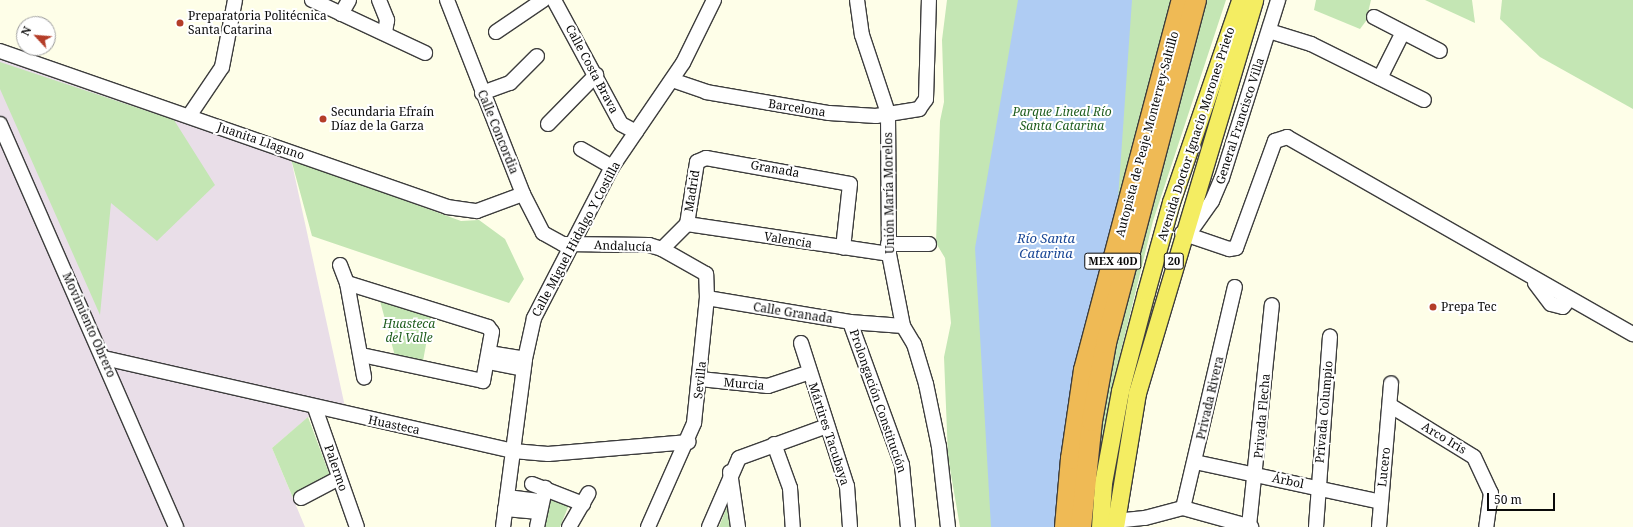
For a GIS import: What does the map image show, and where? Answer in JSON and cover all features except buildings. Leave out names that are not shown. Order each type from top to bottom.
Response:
[{"type":"highway","name":"Autopista de Peaje Monterrey-Saltillo","points":[[1065,527],[1071,459],[1084,370],[1182,0]]},
{"type":"highway","name":"Autopista de Peaje Monterrey-Saltillo","points":[[1081,527],[1092,421],[1106,343],[1196,0]]},
{"type":"main road","name":"Avenida Doctor Ignacio Morones Prieto","points":[[1110,525],[1103,483],[1120,391],[1171,202],[1240,0]]},
{"type":"main road","name":"Avenida Doctor Ignacio Morones Prieto","points":[[1110,525],[1137,393],[1254,0]]},
{"type":"main road","points":[[1185,234],[1176,223],[1195,159],[1196,130]]},
{"type":"street","points":[[188,116],[222,66],[235,0]]},
{"type":"street","points":[[312,0],[425,53]]},
{"type":"street","points":[[341,14],[348,0]]},
{"type":"street","points":[[379,0],[387,20],[385,33]]},
{"type":"street","name":"Calle Concordia","points":[[447,0],[482,93],[538,229],[554,240],[571,244]]},
{"type":"street","points":[[496,32],[543,0]]},
{"type":"street","name":"Calle Costa Brava","points":[[554,0],[596,75],[621,124],[636,132]]},
{"type":"street","name":"Calle Miguel Hidalgo Y Costilla","points":[[503,527],[524,364],[534,318],[612,167],[672,80],[714,0]]},
{"type":"street","name":"Unión María Morelos","points":[[857,0],[862,35],[888,113],[889,249],[904,326],[914,344],[926,384],[939,447],[948,527]]},
{"type":"street","name":"Barcelona","points":[[672,80],[706,92],[793,108],[876,116],[923,106],[928,0]]},
{"type":"street","name":"General Francisco Villa","points":[[1185,234],[1212,201],[1222,178],[1278,0]]},
{"type":"street","points":[[1374,16],[1440,51]]},
{"type":"street","points":[[1269,30],[1311,44],[1424,100]]},
{"type":"street","points":[[1380,78],[1403,32]]},
{"type":"street","name":"Juanita Llaguno","points":[[0,51],[451,208],[477,211],[523,194]]},
{"type":"street","points":[[482,93],[510,83],[537,56]]},
{"type":"street","points":[[548,124],[596,75]]},
{"type":"street","name":"Movimiento Obrero","points":[[0,124],[104,358],[176,527]]},
{"type":"street","points":[[1185,234],[1229,250],[1236,248],[1275,142],[1285,136],[1532,279],[1633,334]]},
{"type":"street","points":[[581,149],[612,167]]},
{"type":"street","name":"Granada","points":[[699,159],[850,184],[843,248]]},
{"type":"street","name":"Madrid","points":[[687,224],[699,159]]},
{"type":"street","name":"Valencia","points":[[687,224],[843,248],[889,249],[929,244]]},
{"type":"street","name":"Andalucía","points":[[571,244],[649,245],[662,249],[687,224]]},
{"type":"street","name":"Sevilla","points":[[648,527],[688,442],[700,379],[707,298],[706,274],[662,249]]},
{"type":"street","points":[[340,265],[347,283],[362,355],[364,377]]},
{"type":"street","points":[[347,283],[490,328],[489,357],[481,381],[362,355]]},
{"type":"street","name":"Privada Rivera","points":[[1183,508],[1235,287]]},
{"type":"street","name":"Calle Granada","points":[[707,298],[850,322],[904,326]]},
{"type":"street","name":"Privada Flecha","points":[[1250,527],[1257,474],[1272,305]]},
{"type":"street","name":"Prolongación Constitución","points":[[850,322],[902,465],[908,527]]},
{"type":"street","name":"Privada Columpio","points":[[1316,527],[1330,337]]},
{"type":"street","name":"Mártires Tacubaya","points":[[801,343],[847,486],[850,527]]},
{"type":"street","points":[[489,357],[524,364]]},
{"type":"street","name":"Huasteca","points":[[104,358],[315,408],[513,451],[548,454],[688,442]]},
{"type":"street","name":"Murcia","points":[[700,379],[768,386],[810,372]]},
{"type":"street","name":"Lucero","points":[[1378,527],[1391,406],[1391,384]]},
{"type":"street","name":"Arco Iris","points":[[1391,406],[1474,457],[1491,493],[1486,527]]},
{"type":"street","name":"Palermo","points":[[315,408],[357,527]]},
{"type":"street","points":[[709,527],[730,472],[739,458],[827,426]]},
{"type":"street","points":[[774,444],[790,488],[793,527]]},
{"type":"street","name":"Árbol","points":[[1195,462],[1318,487],[1381,502]]},
{"type":"street","points":[[730,472],[738,527]]},
{"type":"street","points":[[301,498],[339,478]]},
{"type":"street","points":[[537,527],[540,507],[538,486],[586,498],[569,527]]},
{"type":"street","points":[[506,503],[540,507]]},
{"type":"street","points":[[1110,525],[1146,523],[1183,508],[1210,521],[1250,527]]},
{"type":"shaded area","points":[[0,57],[291,159],[347,416],[312,414],[272,448],[305,527],[0,527]]},
{"type":"green space","name":"Río Santa Catarina","points":[[947,0],[1226,0],[1153,221],[1120,355],[1088,527],[960,527],[948,457],[944,357],[951,323],[945,258],[936,243],[940,121],[944,102],[942,40]]},
{"type":"green space","points":[[1316,0],[1371,0],[1366,21],[1360,29],[1314,10]]},
{"type":"green space","points":[[1425,0],[1472,0],[1475,23]]},
{"type":"green space","points":[[1502,0],[1633,0],[1633,109],[1540,57],[1500,19]]},
{"type":"green space","points":[[0,62],[174,120],[215,185],[157,241],[111,203],[100,315],[0,89]]},
{"type":"green space","points":[[291,159],[461,221],[479,220],[505,239],[524,279],[509,303],[312,236]]},
{"type":"green space","name":"Huasteca del Valle","points":[[380,301],[431,317],[423,361],[395,356]]},
{"type":"green space","points":[[308,417],[330,476],[293,498],[272,448]]},
{"type":"green space","points":[[731,496],[734,527],[719,527]]},
{"type":"green space","points":[[547,498],[561,499],[568,507],[560,527],[540,527]]},
{"type":"water","name":"Río Santa Catarina","points":[[1018,0],[1132,0],[1095,527],[991,527],[975,248]]},
{"type":"place","name":"Preparatoria Politécnica Santa Catarina","points":[[180,23]]},
{"type":"place","name":"Secundaria Efraín Díaz de la Garza","points":[[323,119]]},
{"type":"place","name":"Prepa Tec","points":[[1433,307]]},
{"type":"park label","name":"Parque Lineal Río Santa Catarina","points":[[1062,119]]}]
